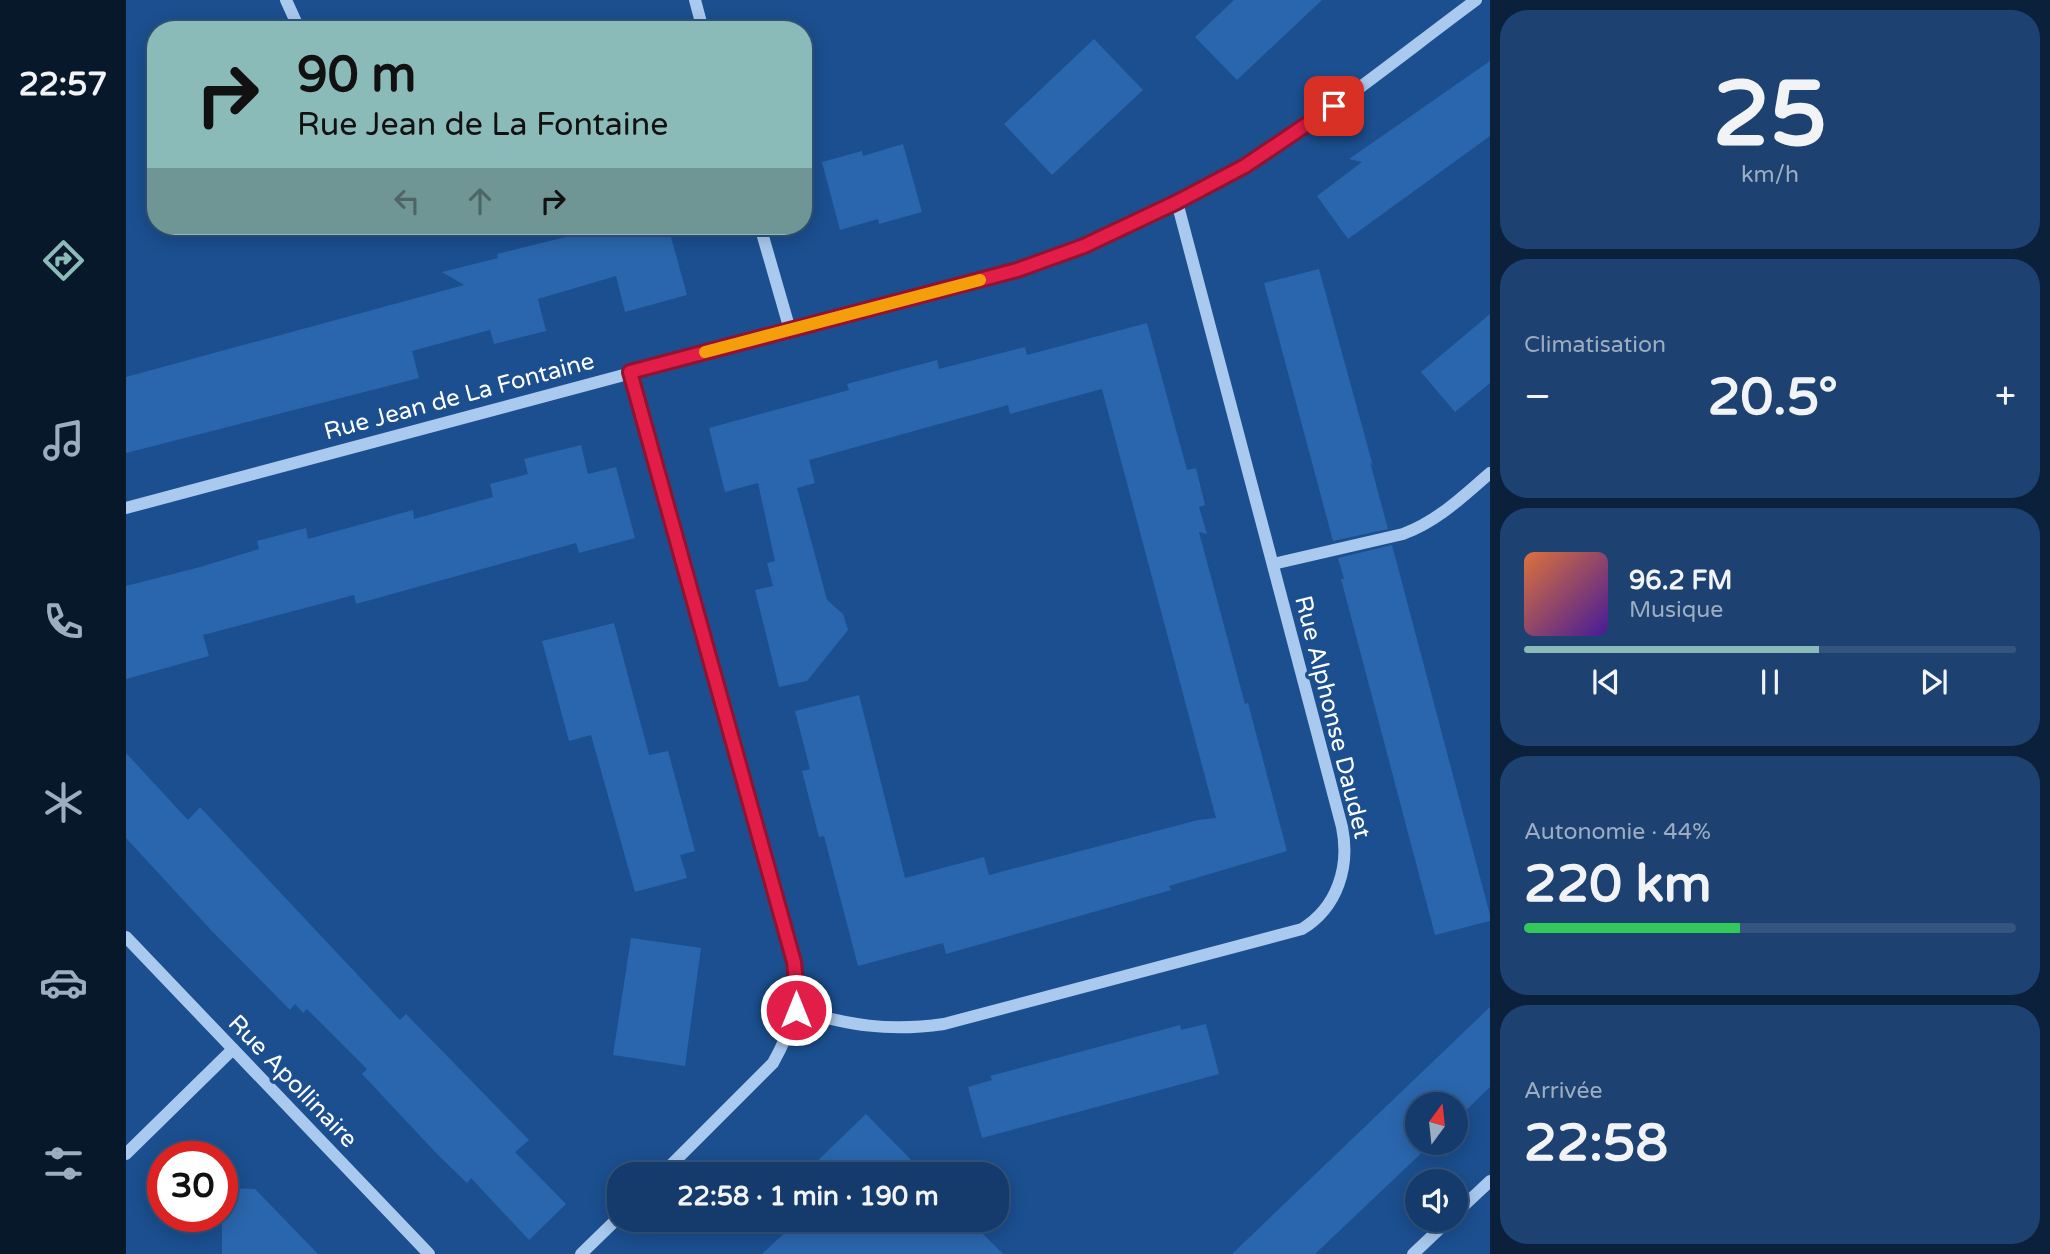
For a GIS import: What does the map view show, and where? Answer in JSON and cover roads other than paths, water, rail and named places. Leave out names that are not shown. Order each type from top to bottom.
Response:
[{"type":"street","points":[[286,0],[296,21]]},
{"type":"street","points":[[695,0],[701,21]]},
{"type":"street","name":"Rue Jean de La Fontaine","points":[[126,508],[1017,270],[1084,246],[1177,202],[1278,146],[1476,0]]},
{"type":"street","name":"Rue Alphonse Daudet","points":[[796,1010],[871,1028],[918,1028],[944,1024],[1302,929],[1314,922],[1336,892],[1342,878],[1346,846],[1177,202]]},
{"type":"street","points":[[763,235],[790,330]]},
{"type":"street","points":[[630,372],[794,962],[797,993],[796,1010],[773,1063],[674,1162]]},
{"type":"street","points":[[1273,564],[1403,534],[1439,516],[1490,473]]},
{"type":"street","name":"Rue Apollinaire","points":[[126,937],[429,1254]]},
{"type":"street","points":[[126,1154],[233,1049]]},
{"type":"street","points":[[1468,1202],[1490,1181]]},
{"type":"street","points":[[580,1254],[607,1228]]},
{"type":"street","points":[[1413,1254],[1436,1232]]}]
